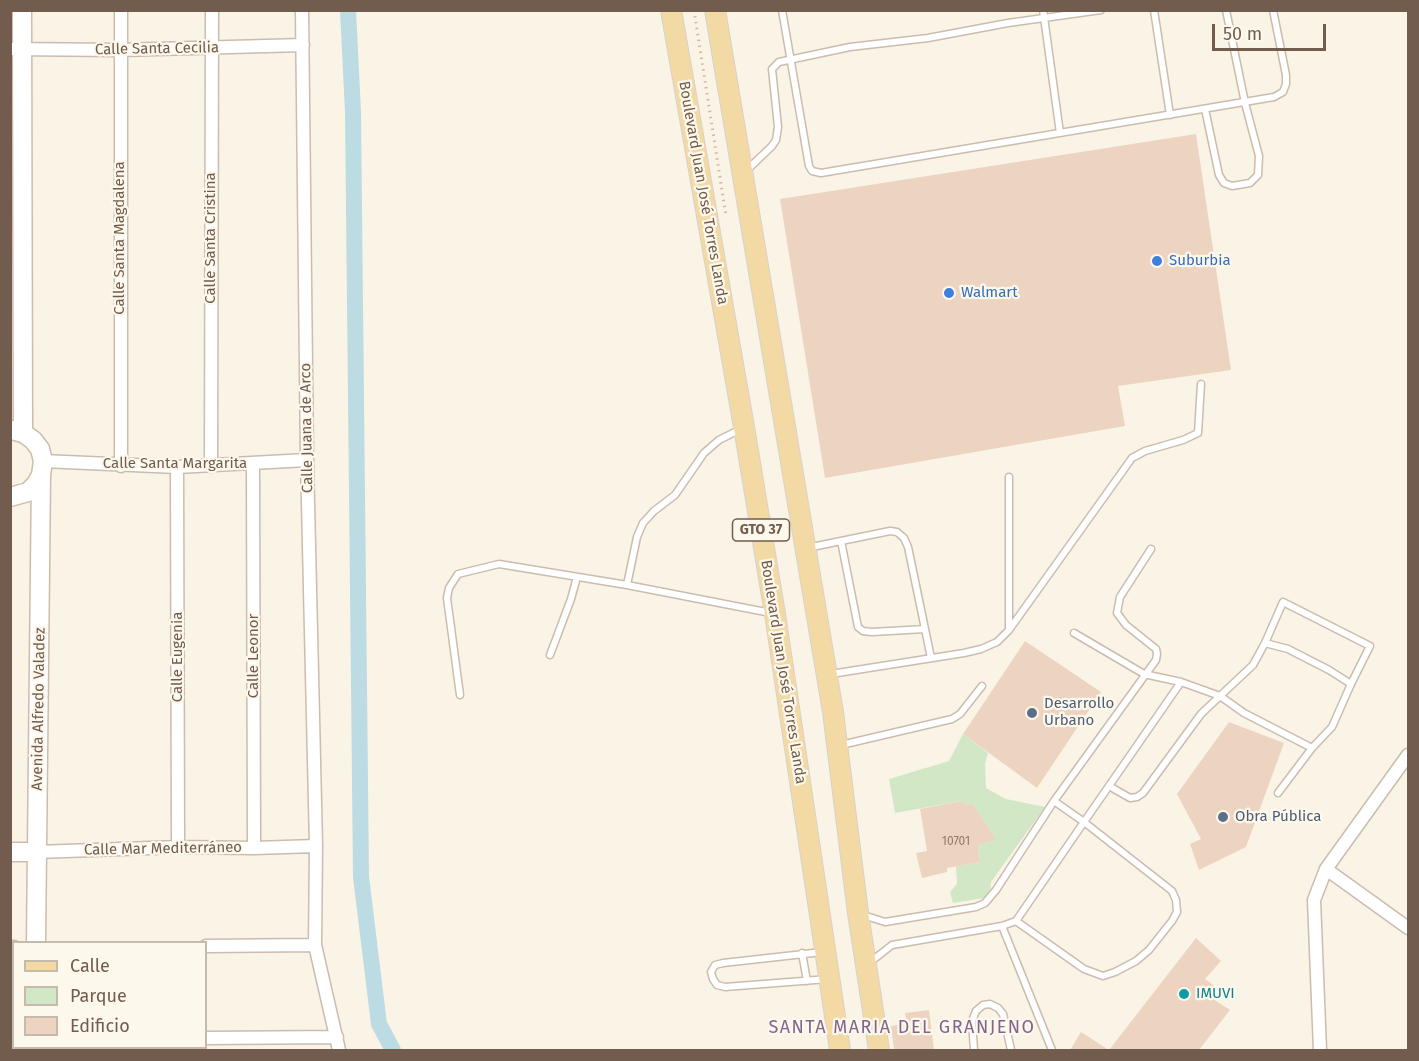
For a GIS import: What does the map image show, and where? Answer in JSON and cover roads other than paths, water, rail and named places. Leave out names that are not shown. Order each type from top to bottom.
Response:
[{"type":"main road","name":"Boulevard Juan José Torres Landa","points":[[671,10],[775,614],[840,1050]]},
{"type":"main road","name":"GTO 37","points":[[715,10],[827,674],[858,913],[879,1050]]},
{"type":"street","points":[[10,497],[28,492],[36,484],[42,468],[37,444],[17,431],[16,49],[22,10]]},
{"type":"street","name":"Calle Santa Magdalena","points":[[120,10],[121,466]]},
{"type":"street","name":"Calle Santa Cristina","points":[[211,466],[212,10]]},
{"type":"street","name":"Calle Juana de Arco","points":[[302,10],[307,460],[316,846],[315,945],[339,1050]]},
{"type":"street","name":"Calle Santa Cecilia","points":[[16,49],[120,50],[303,45]]},
{"type":"street","name":"Calle Santa Margarita","points":[[42,468],[211,466],[307,460]]},
{"type":"street","name":"Calle Leonor","points":[[253,464],[254,848]]},
{"type":"street","name":"Calle Eugenia","points":[[177,467],[178,847]]},
{"type":"street","name":"Avenida Alfredo Valadez","points":[[36,941],[42,468]]},
{"type":"street","points":[[1320,1050],[1314,900],[1326,869],[1408,755]]},
{"type":"street","name":"Calle Mar Mediterráneo","points":[[10,852],[316,846]]},
{"type":"street","points":[[1326,869],[1407,923]]},
{"type":"street","points":[[207,946],[315,945]]},
{"type":"street","points":[[207,1038],[337,1037]]},
{"type":"lane","points":[[782,10],[809,166],[816,173],[1274,97],[1283,92],[1286,75],[1273,10]]},
{"type":"lane","points":[[743,173],[776,140],[778,127],[772,69],[774,65],[790,59],[850,47],[928,38],[1043,14],[1101,10]]},
{"type":"lane","points":[[1154,10],[1170,115]]},
{"type":"lane","points":[[1205,110],[1219,175],[1224,183],[1232,186],[1250,183],[1258,175],[1259,156],[1245,103],[1226,10]]},
{"type":"lane","points":[[1043,14],[1060,133]]},
{"type":"lane","points":[[827,674],[981,649],[997,642],[1009,630],[1132,458],[1145,451],[1183,440],[1198,433],[1201,384]]},
{"type":"lane","points":[[627,585],[637,537],[643,523],[675,495],[704,453],[720,440],[744,427]]},
{"type":"lane","points":[[1009,477],[1009,630]]},
{"type":"lane","points":[[807,548],[890,531],[897,532],[904,538],[908,547],[931,658]]},
{"type":"lane","points":[[841,541],[858,627],[863,631],[872,632],[925,629]]},
{"type":"lane","points":[[858,913],[885,922],[976,907],[985,903],[996,890],[1054,801],[1156,660],[1156,649],[1126,625],[1117,613],[1120,597],[1151,549]]},
{"type":"lane","points":[[460,695],[447,598],[449,588],[458,574],[499,564],[627,585],[775,614]]},
{"type":"lane","points":[[550,655],[577,577]]},
{"type":"lane","points":[[1109,786],[1130,798],[1137,798],[1143,793],[1201,714],[1253,665],[1282,602],[1370,646],[1332,727],[1312,748],[1278,793]]},
{"type":"lane","points":[[1074,633],[1144,674],[1181,682],[1220,696],[1244,713],[1312,748]]},
{"type":"lane","points":[[1264,643],[1288,649],[1351,684]]},
{"type":"lane","points":[[866,965],[892,945],[1002,926],[1016,921],[1181,682]]},
{"type":"lane","points":[[837,746],[952,719],[960,714],[982,686]]},
{"type":"lane","points":[[1016,921],[1084,969],[1103,976],[1136,961],[1149,950],[1172,921],[1176,912],[1176,900],[1172,891],[1054,801]]},
{"type":"lane","points":[[1002,926],[1052,1050]]},
{"type":"lane","points":[[825,951],[723,963],[715,965],[711,972],[712,979],[717,985],[725,987],[830,979]]},
{"type":"lane","points":[[802,953],[807,981]]},
{"type":"lane","points":[[974,1050],[972,1021],[976,1011],[983,1005],[990,1004],[1003,1014],[1011,1050]]},
{"type":"waterway","points":[[348,10],[353,112],[361,877],[379,1024],[393,1050]]},
{"type":"place","name":"Suburbia","points":[[1157,261]]},
{"type":"place","name":"Walmart","points":[[949,293]]},
{"type":"place","name":"Desarrollo Urbano","points":[[1032,713]]},
{"type":"place","name":"Obra Pública","points":[[1223,817]]},
{"type":"place","name":"IMUVI","points":[[1184,994]]},
{"type":"district","name":"SANTA MARIA DEL GRANJENO","points":[[902,1028]]}]
